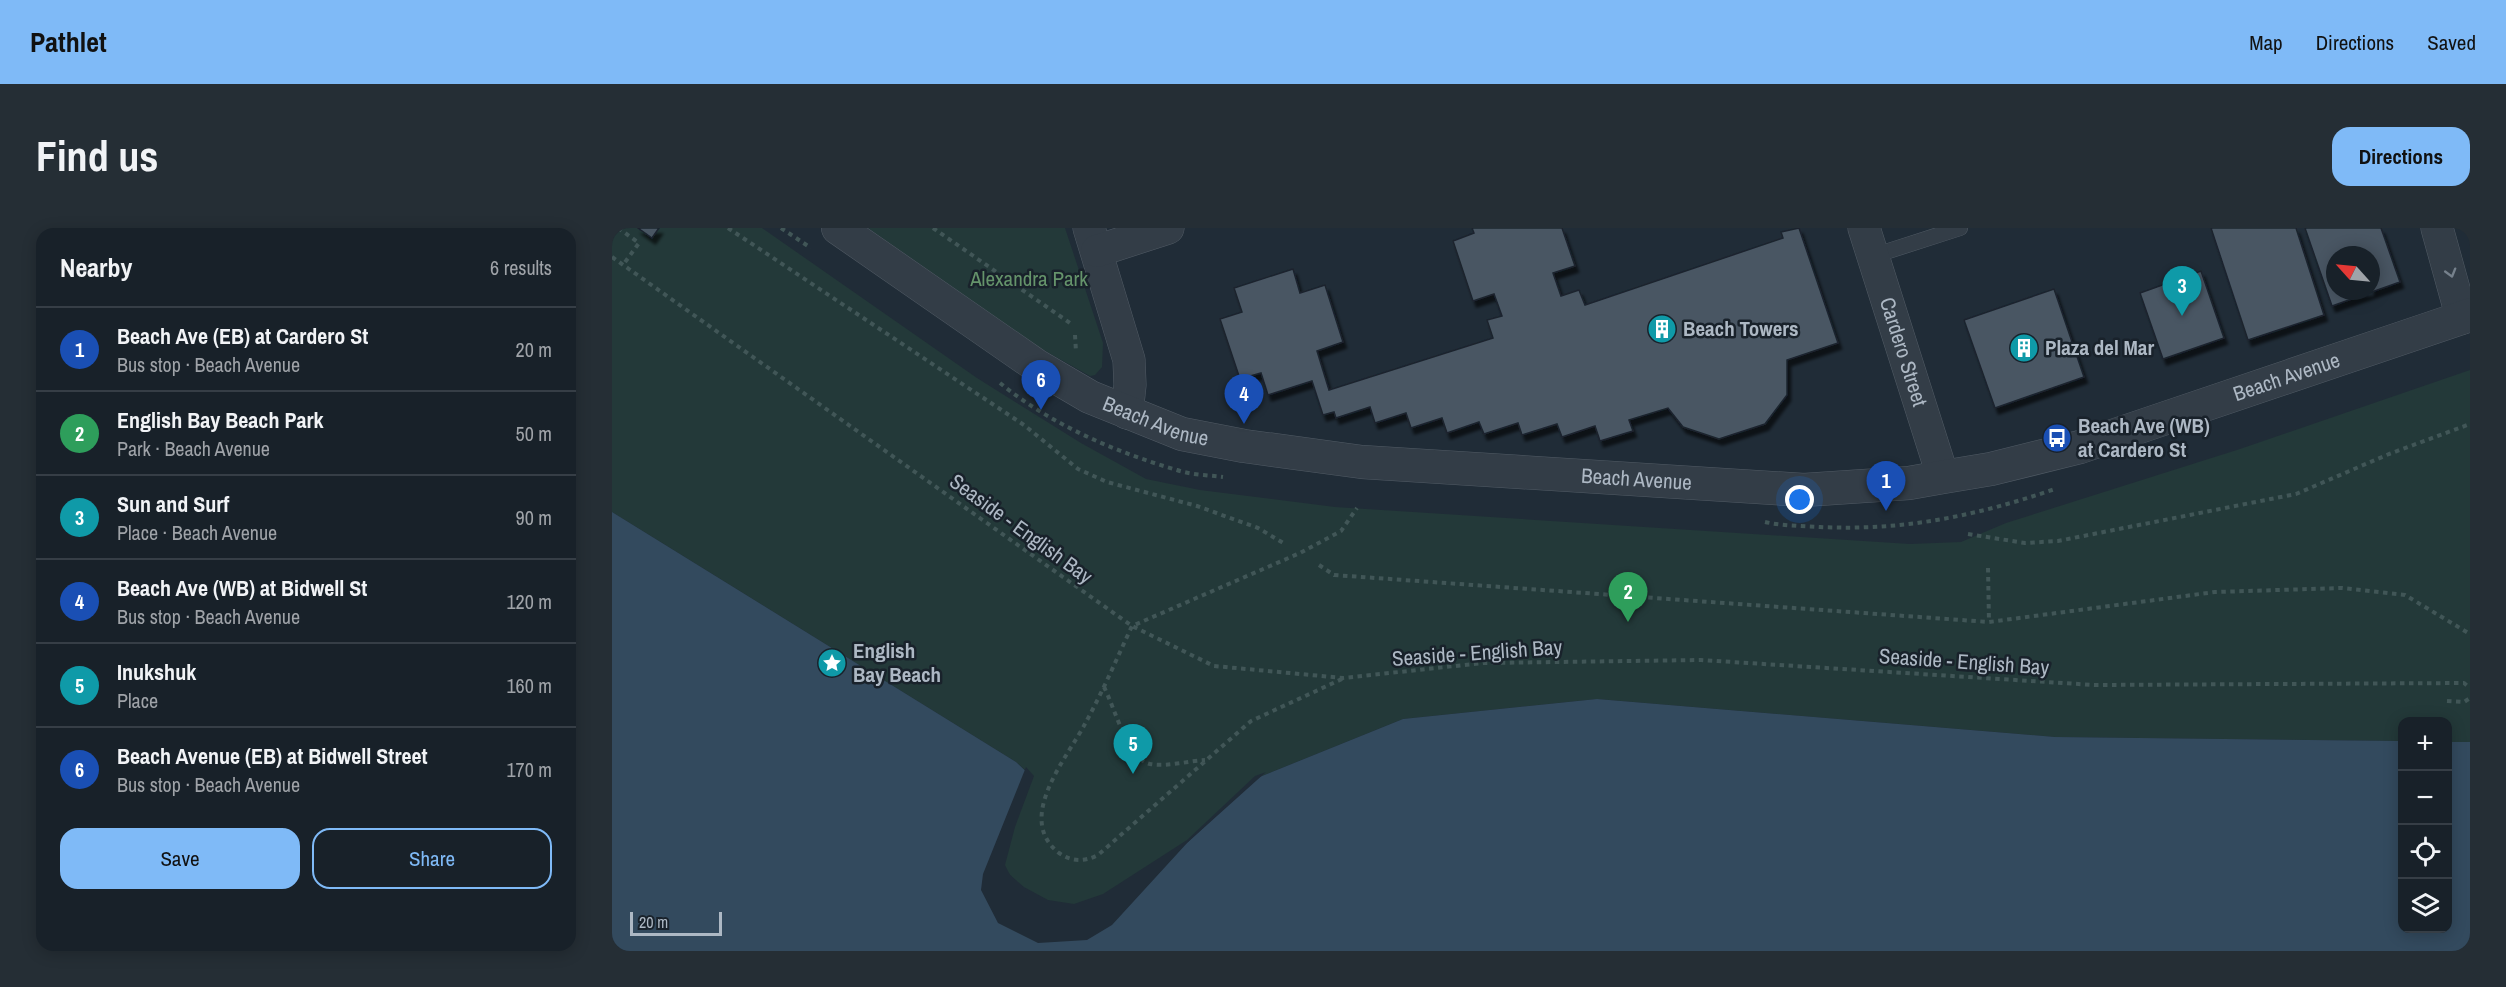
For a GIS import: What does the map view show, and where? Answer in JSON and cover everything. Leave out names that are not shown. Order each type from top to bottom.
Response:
[{"type":"street","name":"Beach Avenue","points":[[838,228],[1037,366],[1090,397],[1182,434],[1244,446],[1362,462],[1804,490],[1909,483],[1991,470],[2080,447],[2466,316]]},
{"type":"street","points":[[1127,413],[1130,386],[1129,360],[1093,240],[1168,228]]},
{"type":"street","points":[[2438,228],[2466,316]]},
{"type":"street","name":"Cardero Street","points":[[1869,242],[1943,477]]},
{"type":"lane","points":[[1869,242],[1960,228]]},
{"type":"path","points":[[618,228],[639,243],[623,265]]},
{"type":"path","points":[[728,228],[1024,425],[1078,469],[1107,482],[1197,506],[1258,528],[1286,544]]},
{"type":"path","points":[[933,228],[1070,323]]},
{"type":"path","name":"Seaside - English Bay","points":[[612,257],[1132,626],[1214,666],[1343,678],[1483,663],[1701,660],[2094,685],[2464,683],[2470,688]]},
{"type":"path","points":[[1968,534],[2025,543],[2058,541],[2296,494],[2389,454],[2470,424]]},
{"type":"path","points":[[1923,524],[2001,507]]},
{"type":"path","points":[[1343,678],[1251,721],[1098,855],[1081,861],[1063,855],[1044,837],[1042,819],[1045,799],[1059,766],[1086,723],[1132,626],[1300,553],[1341,531],[1357,508]]},
{"type":"path","points":[[1319,565],[1334,575],[1989,622],[2215,592],[2342,588],[2405,595],[2470,634]]},
{"type":"path","points":[[1988,568],[1989,622]]},
{"type":"path","points":[[1103,687],[1129,747],[1141,760],[1156,764],[1206,759]]},
{"type":"path","points":[[2447,701],[2464,702],[2470,698]]},
{"type":"green space","points":[[612,228],[762,228],[977,378],[1081,443],[1146,479],[1200,490],[1335,507],[1910,544],[1961,542],[2006,523],[2240,449],[2470,370],[2470,742],[2452,742],[2452,717],[2398,717],[2398,741],[2055,737],[1597,699],[1403,719],[1257,778],[1188,842],[1105,897],[1075,907],[1047,903],[1022,889],[1002,865],[1031,775],[1016,762],[612,512]]},
{"type":"green space","name":"Alexandra Park","points":[[868,228],[1065,228],[1103,343],[1102,367],[1095,375],[1090,376],[1040,348]]},
{"type":"water","points":[[612,512],[1016,762],[1031,776],[1002,865],[1007,876],[1047,903],[1075,907],[1105,897],[1188,842],[1257,778],[1403,719],[1597,699],[2055,737],[2398,741],[2398,933],[2452,933],[2452,742],[2470,742],[2470,951],[612,951]]},
{"type":"pier","points":[[1026,767],[1034,776],[1015,827],[1005,865],[1010,875],[1024,887],[1048,900],[1074,904],[1103,894],[1187,840],[1255,776],[1266,772],[1188,842],[1112,925],[1087,940],[1038,943],[998,923],[981,890],[983,874]]},
{"type":"building","points":[[638,228],[659,228],[652,238]]},
{"type":"building","name":"Beach Towers","points":[[1472,228],[1562,228],[1575,266],[1553,273],[1561,296],[1579,290],[1585,305],[1783,238],[1781,232],[1799,228],[1838,343],[1787,360],[1787,395],[1765,424],[1719,439],[1683,427],[1668,408],[1629,420],[1633,431],[1600,441],[1595,426],[1562,437],[1557,424],[1522,435],[1518,423],[1484,434],[1479,422],[1447,433],[1442,418],[1411,428],[1406,413],[1375,423],[1370,407],[1336,418],[1334,412],[1323,415],[1312,381],[1268,395],[1261,373],[1240,379],[1220,319],[1242,312],[1234,288],[1293,269],[1300,293],[1325,285],[1343,342],[1317,351],[1329,390],[1493,338],[1487,320],[1502,316],[1494,294],[1473,301],[1453,241],[1474,233]]},
{"type":"building","points":[[2211,228],[2296,228],[2324,315],[2248,340]]},
{"type":"building","points":[[2305,228],[2381,228],[2400,282],[2380,289],[2380,246],[2326,246],[2326,289]]},
{"type":"building","points":[[2201,271],[2224,338],[2163,359],[2140,293]]},
{"type":"building","name":"Plaza del Mar","points":[[2054,289],[2084,377],[1995,408],[1964,320]]},
{"type":"building","points":[[2330,300],[2349,300],[2332,306]]},
{"type":"place","name":"Sun and Surf","points":[[2182,316]]},
{"type":"place","name":"Beach Towers","points":[[1662,329]]},
{"type":"place","name":"Plaza del Mar","points":[[2024,348]]},
{"type":"place","name":"Beach Avenue (EB) at Bidwell Street","points":[[1041,410]]},
{"type":"place","name":"Beach Ave (WB) at Bidwell St","points":[[1244,424]]},
{"type":"place","name":"Beach Ave (WB) at Cardero St","points":[[2057,438]]},
{"type":"place","name":"Beach Ave (EB) at Cardero St","points":[[1886,511]]},
{"type":"place","name":"English Bay Beach Park","points":[[1628,622]]},
{"type":"place","name":"English Bay Beach","points":[[832,663]]},
{"type":"place","name":"Inukshuk","points":[[1133,774]]}]
